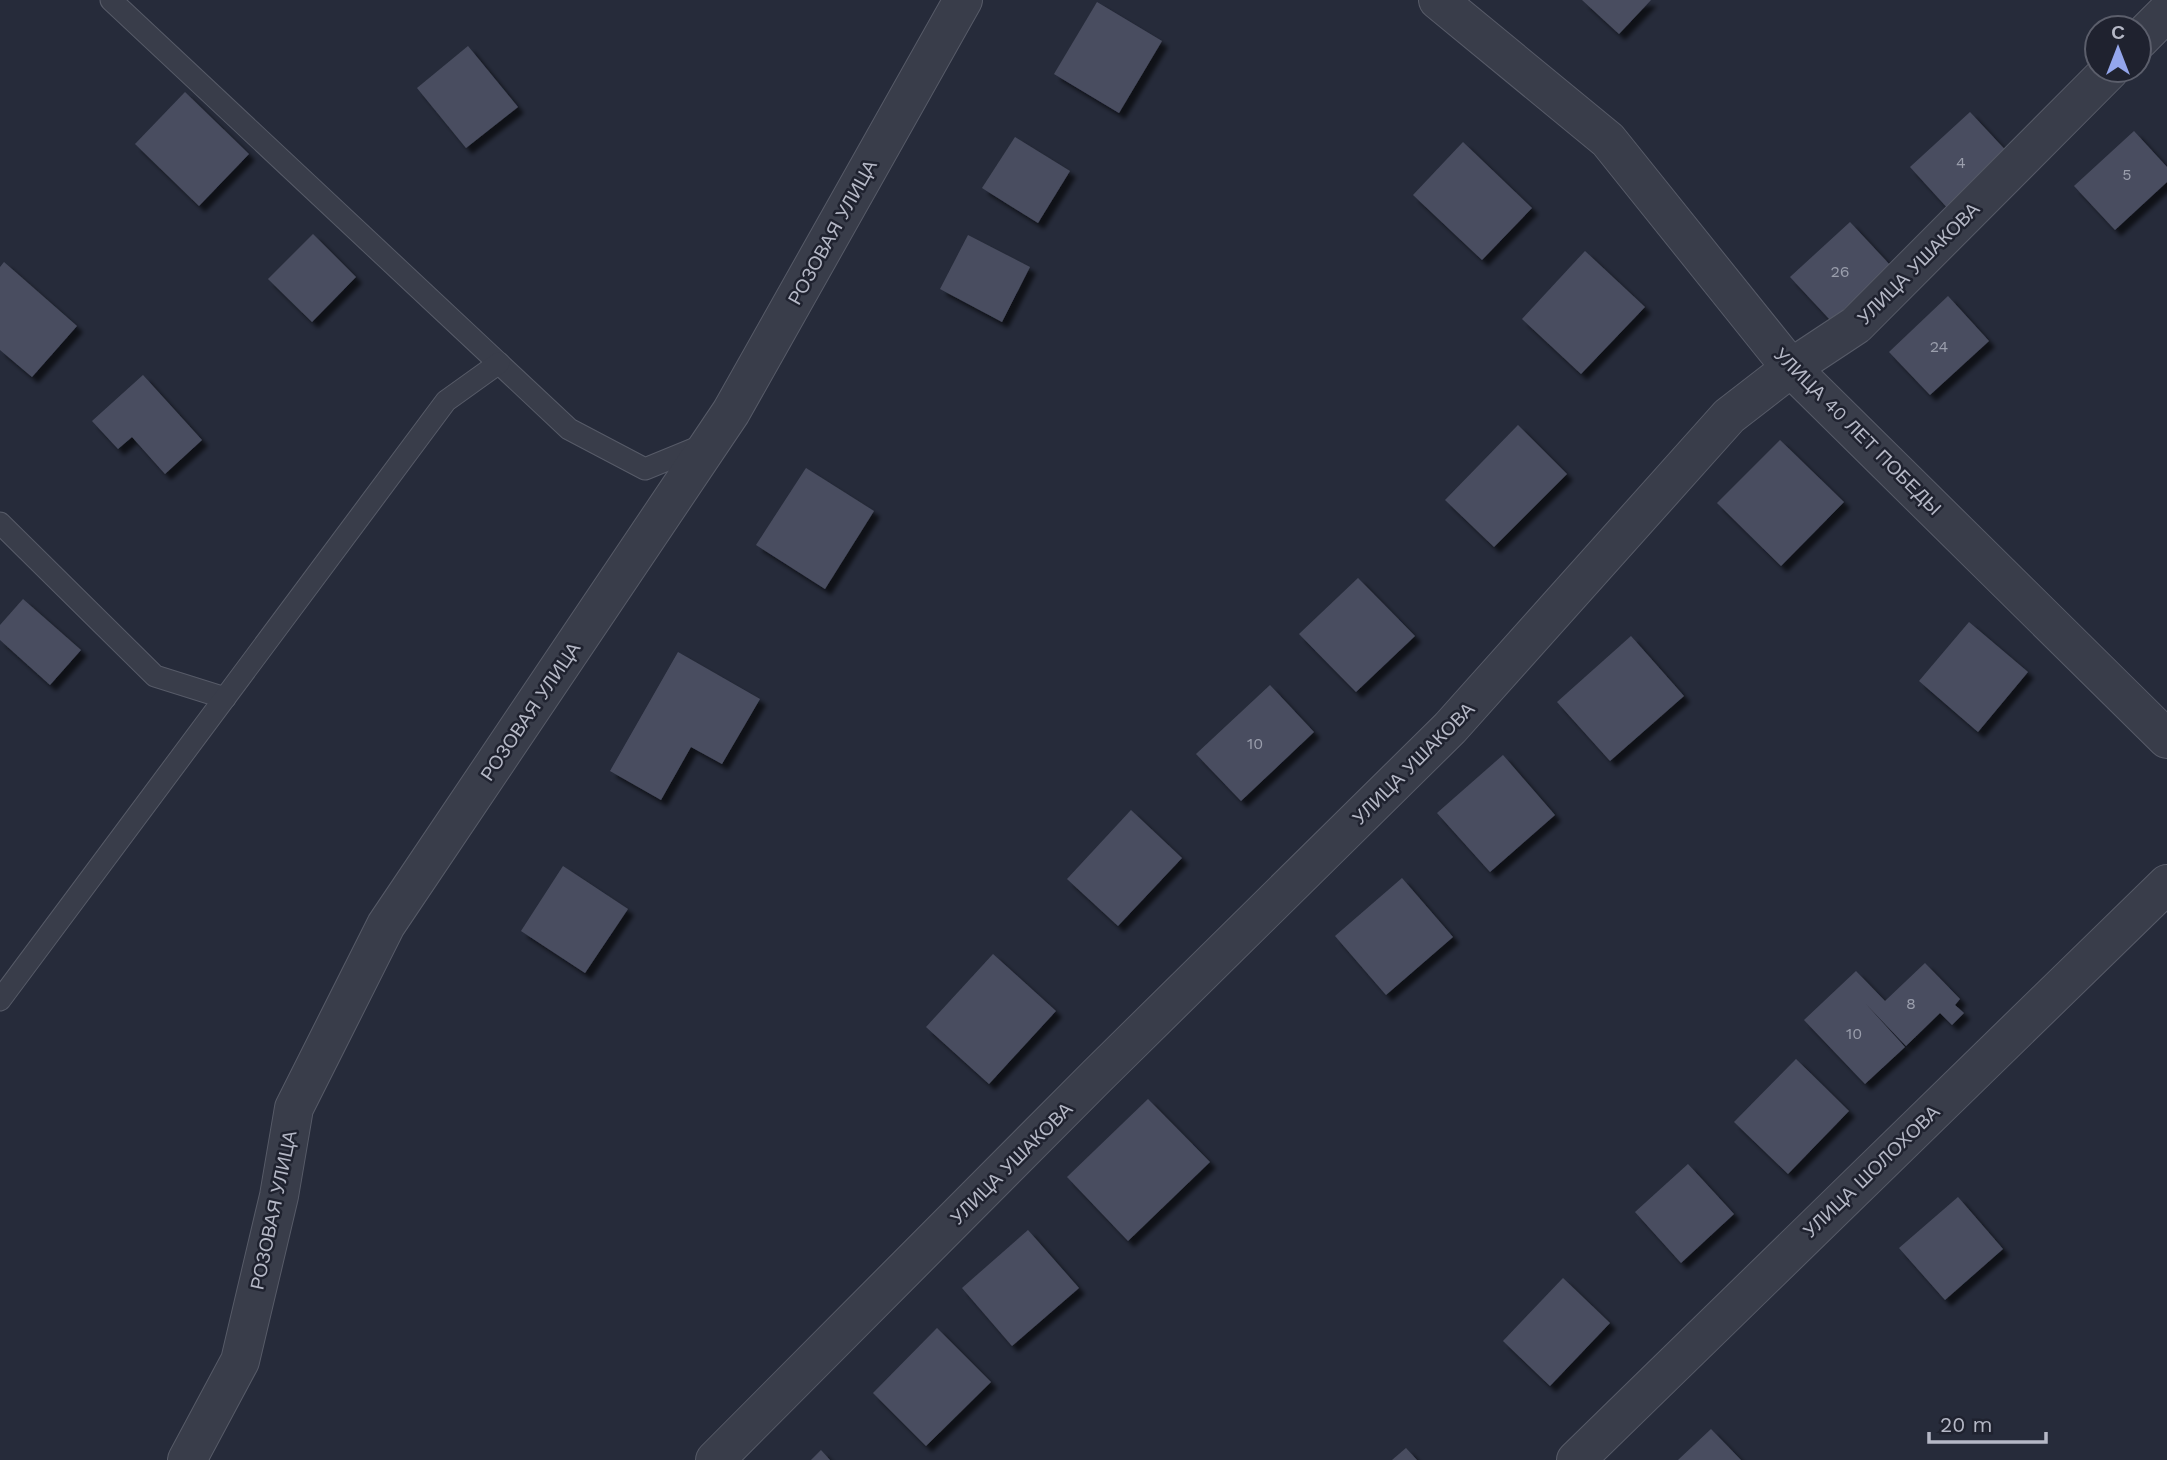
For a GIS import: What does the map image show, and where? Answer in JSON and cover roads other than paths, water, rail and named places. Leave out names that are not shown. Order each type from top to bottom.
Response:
[{"type":"street","name":"РОЗОВАЯ УЛИЦА","points":[[187,1460],[240,1361],[279,1195],[294,1108],[386,925],[731,412],[963,0]]},
{"type":"street","name":"УЛИЦА 40 ЛЕТ ПОБЕДЫ","points":[[1438,0],[1608,140],[1791,368],[2167,739]]},
{"type":"street","points":[[2153,26],[2167,12]]},
{"type":"street","name":"УЛИЦА УШАКОВА","points":[[715,1460],[1097,1076],[1450,728],[1729,416],[1791,368],[1856,325],[2096,84]]},
{"type":"street","name":"УЛИЦА ШОЛОХОВА","points":[[1576,1460],[2167,884]]},
{"type":"lane","points":[[111,0],[569,429],[645,469],[711,442]]},
{"type":"lane","points":[[0,1000],[446,401],[499,363]]},
{"type":"lane","points":[[0,523],[155,676],[225,698]]}]
